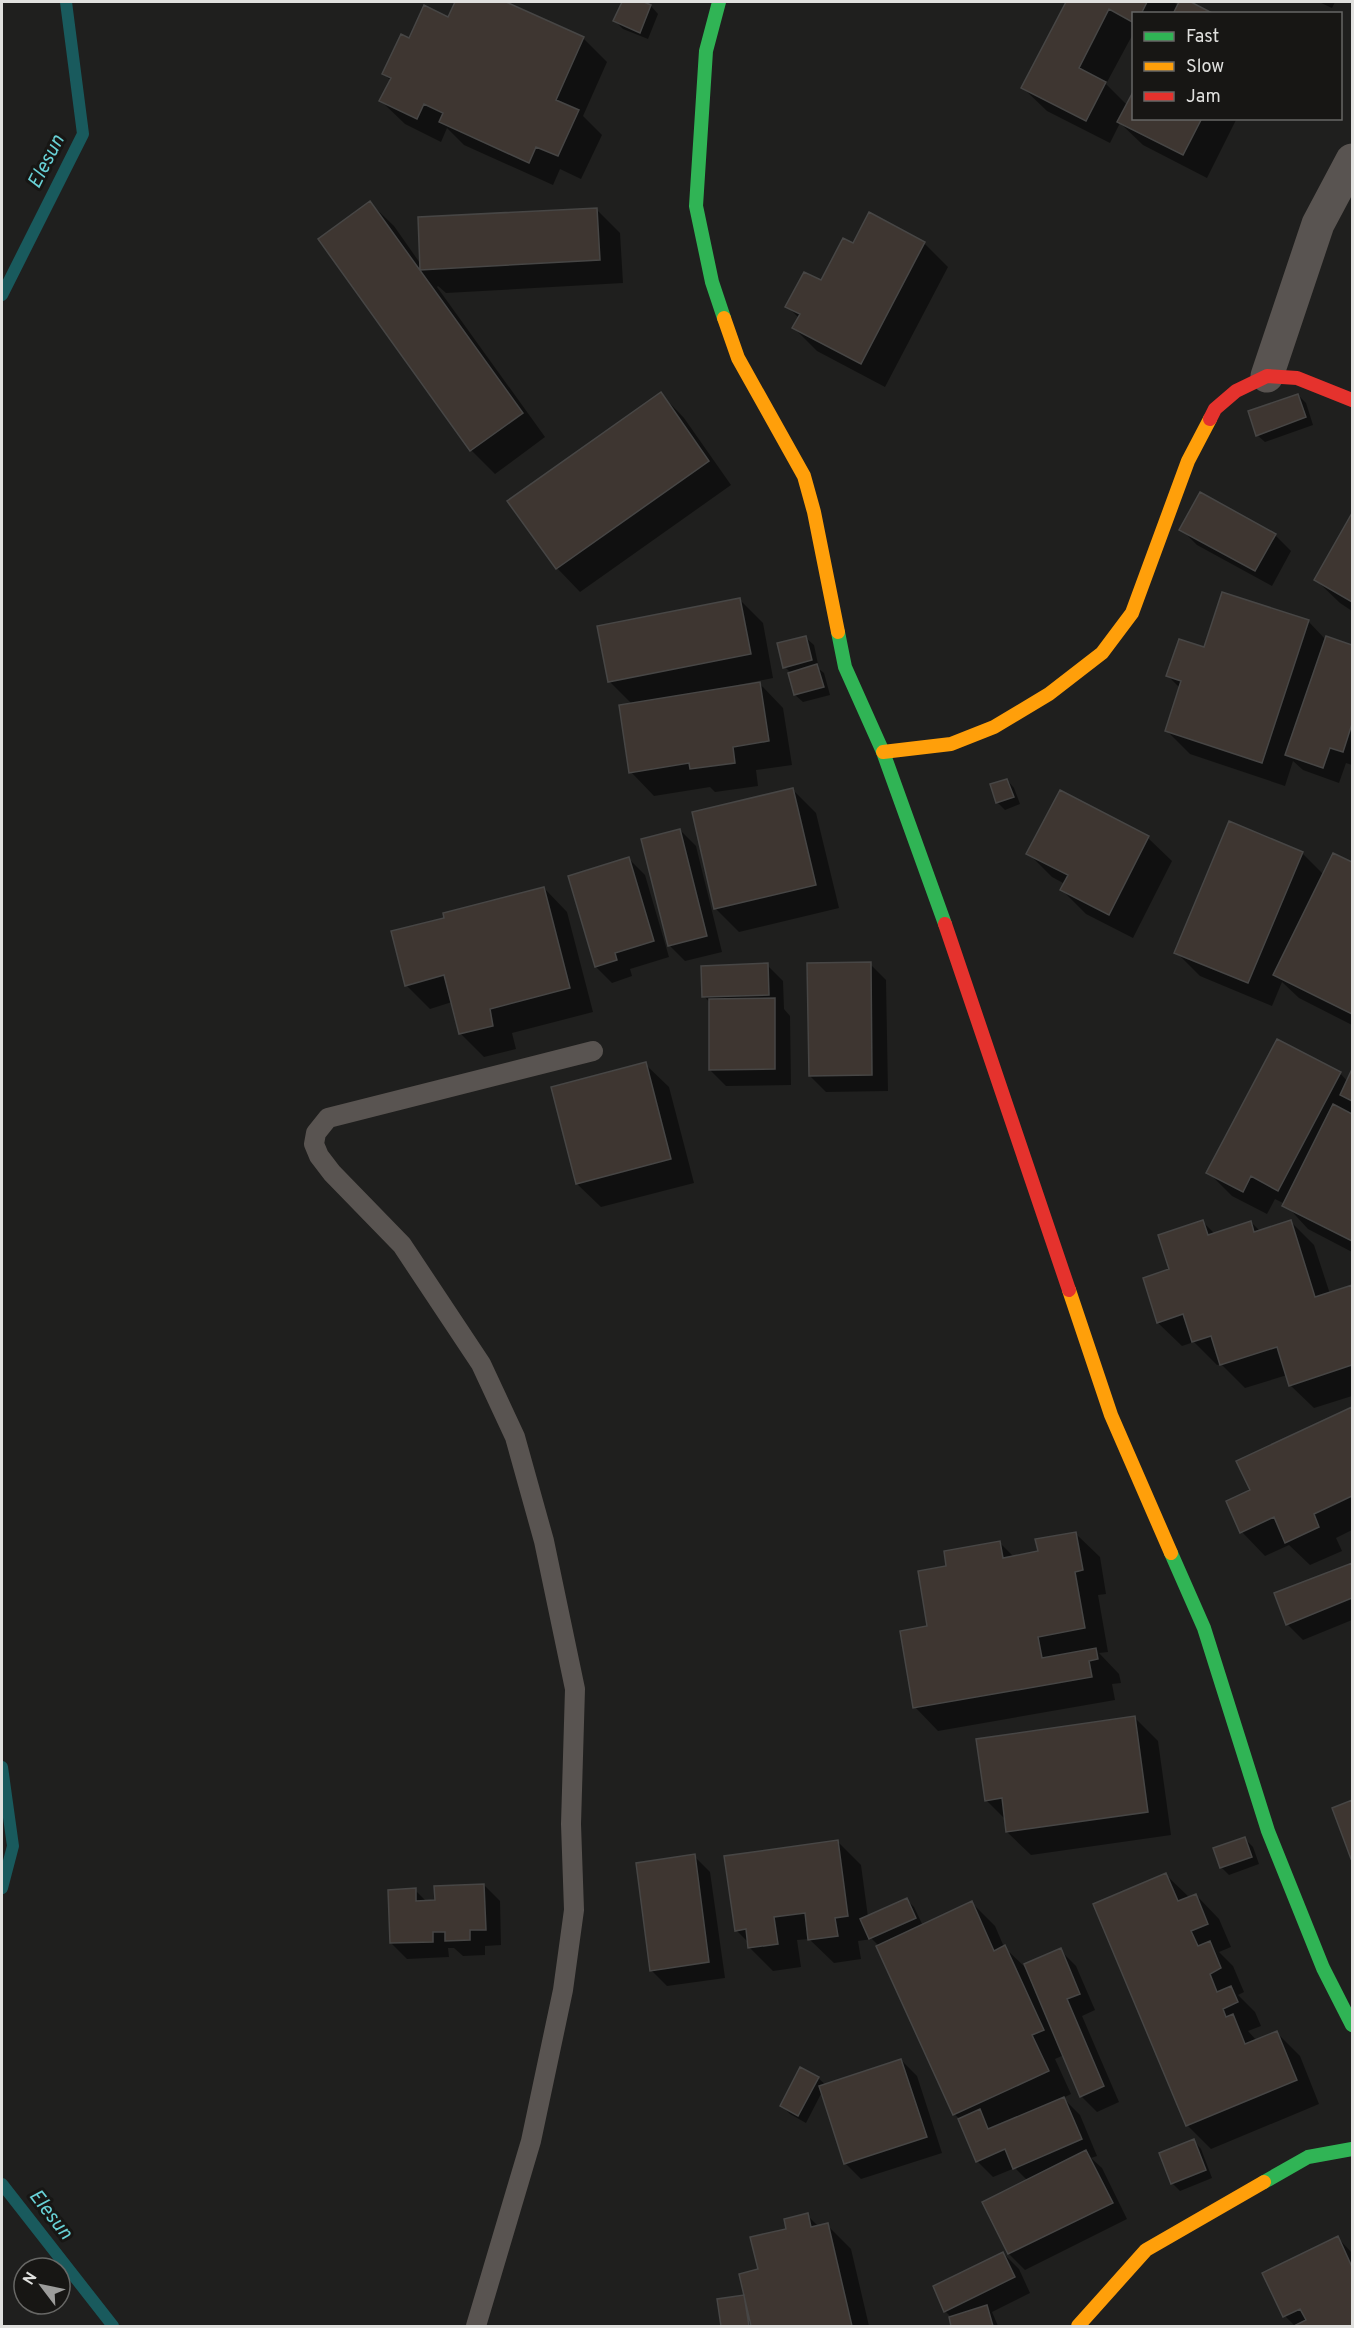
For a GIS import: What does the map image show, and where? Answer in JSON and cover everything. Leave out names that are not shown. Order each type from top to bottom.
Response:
[{"type":"street","points":[[719,2],[706,51],[696,206],[712,282],[738,358],[804,476],[814,512],[845,667],[883,752],[967,984],[1111,1415],[1204,1628],[1268,1831],[1323,1968],[1353,2025]]},
{"type":"street","points":[[1267,376],[1318,224],[1353,160]]},
{"type":"street","points":[[883,752],[951,744],[993,727],[1049,694],[1102,652],[1132,613],[1188,461],[1215,409],[1236,391],[1267,376],[1297,378],[1353,400]]},
{"type":"street","points":[[1078,2326],[1146,2250],[1308,2157],[1353,2148]]},
{"type":"lane","points":[[476,2326],[531,2141],[563,1990],[574,1910],[571,1824],[575,1689],[544,1541],[515,1437],[481,1364],[402,1245],[332,1173],[319,1156],[314,1144],[316,1133],[328,1118],[593,1051]]},
{"type":"building","points":[[455,2],[506,2],[584,37],[556,100],[579,110],[558,156],[536,147],[529,163],[439,122],[443,113],[424,104],[417,119],[379,101],[391,78],[382,74],[401,34],[409,38],[424,5],[448,17]]},
{"type":"building","points":[[622,2],[644,2],[651,5],[640,33],[613,21]]},
{"type":"building","points":[[1066,2],[1147,2],[1142,12],[1132,12],[1132,22],[1109,9],[1079,68],[1106,82],[1086,121],[1021,88]]},
{"type":"building","points":[[1179,2],[1191,2],[1210,12],[1174,12]]},
{"type":"building","points":[[1132,94],[1132,120],[1201,120],[1183,155],[1117,122]]},
{"type":"building","points":[[370,201],[523,413],[470,451],[318,239]]},
{"type":"building","points":[[597,208],[600,260],[420,270],[418,217]]},
{"type":"building","points":[[869,212],[925,242],[861,364],[792,328],[800,314],[785,307],[804,272],[821,280],[843,238],[853,243]]},
{"type":"building","points":[[661,392],[709,461],[556,569],[507,501]]},
{"type":"building","points":[[1298,394],[1306,417],[1256,436],[1248,411]]},
{"type":"building","points":[[1200,492],[1276,534],[1255,571],[1179,530]]},
{"type":"building","points":[[1352,513],[1352,602],[1314,580]]},
{"type":"building","points":[[1222,592],[1309,620],[1262,763],[1165,731],[1181,681],[1166,676],[1179,639],[1204,647]]},
{"type":"building","points":[[740,598],[751,654],[608,682],[597,626]]},
{"type":"building","points":[[806,636],[812,660],[783,668],[777,643]]},
{"type":"building","points":[[1326,636],[1352,645],[1352,724],[1343,752],[1330,748],[1323,768],[1285,755]]},
{"type":"building","points":[[817,664],[824,687],[794,695],[788,673]]},
{"type":"building","points":[[760,682],[769,741],[733,747],[735,763],[690,769],[689,763],[629,773],[619,705]]},
{"type":"building","points":[[1007,779],[1014,797],[996,803],[990,784]]},
{"type":"building","points":[[793,788],[816,885],[714,909],[692,812]]},
{"type":"building","points":[[1060,790],[1149,836],[1109,915],[1060,890],[1068,875],[1026,854]]},
{"type":"building","points":[[1229,821],[1303,852],[1248,983],[1174,953]]},
{"type":"building","points":[[680,829],[707,936],[668,946],[641,839]]},
{"type":"building","points":[[1333,853],[1352,862],[1352,1014],[1273,975]]},
{"type":"building","points":[[629,857],[654,941],[615,953],[617,960],[595,967],[568,876]]},
{"type":"building","points":[[544,887],[570,988],[490,1009],[493,1026],[459,1034],[444,975],[405,986],[391,931],[444,918],[443,913]]},
{"type":"building","points":[[871,962],[872,1075],[809,1076],[807,963]]},
{"type":"building","points":[[768,963],[769,995],[702,997],[701,966]]},
{"type":"building","points":[[775,998],[775,1069],[709,1070],[709,999]]},
{"type":"building","points":[[1277,1039],[1341,1072],[1278,1191],[1251,1176],[1243,1192],[1206,1173]]},
{"type":"building","points":[[646,1062],[671,1159],[576,1184],[551,1087]]},
{"type":"building","points":[[1352,1069],[1352,1101],[1340,1095]]},
{"type":"building","points":[[1333,1104],[1352,1114],[1352,1241],[1282,1206]]},
{"type":"building","points":[[1203,1220],[1208,1235],[1251,1221],[1254,1232],[1291,1220],[1315,1297],[1352,1285],[1352,1365],[1289,1386],[1277,1347],[1220,1365],[1211,1336],[1192,1342],[1183,1314],[1157,1323],[1143,1278],[1169,1269],[1158,1235]]},
{"type":"building","points":[[1352,1407],[1352,1496],[1314,1514],[1319,1527],[1285,1543],[1274,1517],[1240,1533],[1226,1501],[1250,1490],[1236,1461]]},
{"type":"building","points":[[1076,1532],[1083,1570],[1075,1572],[1085,1628],[1038,1637],[1042,1658],[1096,1648],[1098,1659],[1089,1661],[1092,1677],[913,1708],[900,1631],[927,1626],[918,1571],[946,1566],[944,1551],[1000,1541],[1003,1558],[1038,1551],[1035,1539]]},
{"type":"building","points":[[1352,1563],[1352,1598],[1286,1625],[1274,1593]]},
{"type":"building","points":[[1135,1716],[1148,1812],[1006,1832],[1002,1798],[985,1801],[976,1739]]},
{"type":"building","points":[[1352,1800],[1352,1858],[1351,1859],[1332,1808]]},
{"type":"building","points":[[1245,1837],[1252,1857],[1220,1868],[1213,1848]]},
{"type":"building","points":[[838,1840],[848,1916],[835,1918],[838,1936],[808,1940],[805,1913],[774,1917],[778,1944],[748,1948],[746,1929],[735,1931],[724,1856]]},
{"type":"building","points":[[695,1854],[709,1962],[650,1971],[636,1863]]},
{"type":"building","points":[[1166,1873],[1178,1901],[1196,1894],[1208,1924],[1191,1931],[1198,1946],[1210,1941],[1221,1968],[1210,1974],[1217,1992],[1231,1986],[1238,2002],[1223,2009],[1226,2017],[1233,2014],[1245,2044],[1277,2031],[1297,2080],[1186,2126],[1093,1904]]},
{"type":"building","points":[[484,1884],[486,1930],[470,1930],[470,1940],[445,1941],[445,1932],[433,1932],[433,1942],[390,1943],[388,1890],[416,1888],[416,1901],[435,1900],[434,1886]]},
{"type":"building","points":[[907,1898],[916,1918],[869,1939],[860,1919]]},
{"type":"building","points":[[972,1901],[994,1951],[1005,1945],[1044,2030],[1032,2035],[1049,2071],[953,2115],[876,1946]]},
{"type":"building","points":[[1061,1948],[1080,1994],[1067,1999],[1104,2086],[1080,2097],[1024,1964]]},
{"type":"building","points":[[901,2059],[927,2137],[844,2164],[819,2086]]},
{"type":"building","points":[[800,2067],[819,2077],[798,2116],[780,2106]]},
{"type":"building","points":[[1064,2097],[1082,2139],[1013,2169],[1005,2149],[976,2162],[958,2119],[980,2109],[988,2129]]},
{"type":"building","points":[[1194,2139],[1206,2170],[1171,2184],[1159,2153]]},
{"type":"building","points":[[1086,2150],[1113,2203],[1008,2254],[982,2202]]},
{"type":"building","points":[[808,2213],[811,2227],[828,2223],[852,2326],[751,2326],[739,2274],[758,2269],[750,2237],[786,2229],[784,2219]]},
{"type":"building","points":[[1338,2236],[1352,2267],[1352,2326],[1294,2326],[1306,2320],[1300,2309],[1283,2317],[1262,2273]]},
{"type":"building","points":[[1003,2252],[1015,2277],[944,2312],[933,2286]]},
{"type":"building","points":[[744,2295],[749,2326],[721,2326],[717,2299]]},
{"type":"building","points":[[987,2305],[993,2326],[951,2326],[949,2317]]},
{"type":"waterway","name":"Elesun","points":[[2,295],[83,134],[66,2]]},
{"type":"waterway","name":"Elesun","points":[[2,1767],[13,1846],[2,1888]]},
{"type":"waterway","name":"Elesun","points":[[2,2184],[113,2326]]},
{"type":"traffic: fast","points":[[719,2],[706,51],[696,206],[712,282],[724,318]]},
{"type":"traffic: fast","points":[[838,632],[845,667],[883,752],[945,924]]},
{"type":"traffic: fast","points":[[1171,1553],[1204,1628],[1268,1831],[1323,1968],[1352,2025]]},
{"type":"traffic: fast","points":[[1264,2182],[1308,2157],[1352,2149]]},
{"type":"traffic: slow","points":[[724,318],[738,358],[804,476],[814,512],[838,632]]},
{"type":"traffic: slow","points":[[883,752],[951,744],[994,727],[1049,694],[1102,653],[1132,613],[1188,461],[1210,419]]},
{"type":"traffic: slow","points":[[1069,1290],[1111,1415],[1171,1553]]},
{"type":"traffic: slow","points":[[1078,2326],[1146,2250],[1264,2182]]},
{"type":"traffic: jam","points":[[1210,419],[1215,409],[1236,391],[1267,376],[1297,378],[1352,400]]},
{"type":"traffic: jam","points":[[945,924],[1069,1290]]}]
